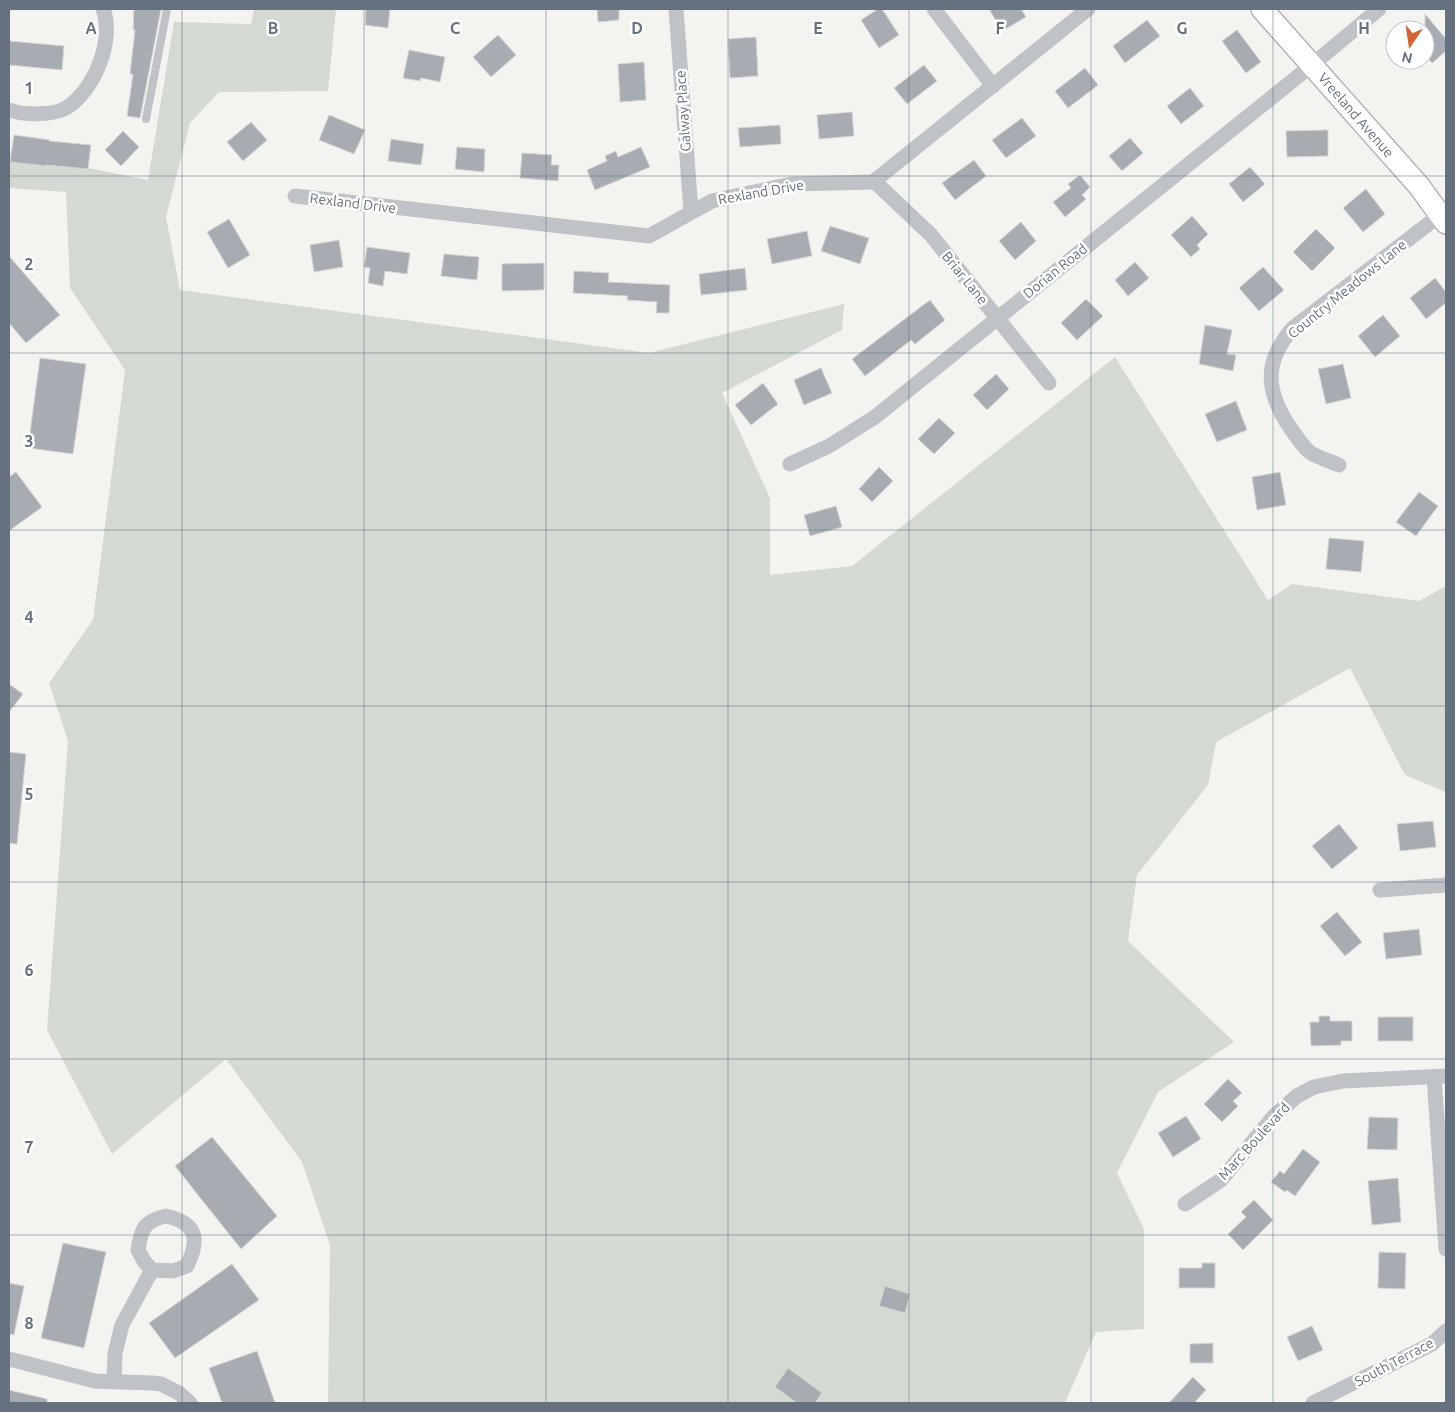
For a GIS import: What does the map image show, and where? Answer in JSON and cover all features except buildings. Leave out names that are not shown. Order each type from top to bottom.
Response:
[{"type":"street","points":[[9,110],[18,113],[42,114],[65,108],[82,93],[94,77],[101,62],[106,29],[103,9]]},
{"type":"street","name":"Galway Place","points":[[676,9],[691,212]]},
{"type":"street","points":[[934,9],[993,86]]},
{"type":"street","points":[[874,181],[1088,9]]},
{"type":"street","name":"Vreeland Avenue","points":[[1262,9],[1419,186],[1443,219]]},
{"type":"street","name":"Dorian Road","points":[[790,464],[829,446],[875,417],[1312,66],[1379,9]]},
{"type":"street","name":"Rexland Drive","points":[[295,196],[649,236],[712,201],[792,184],[874,181]]},
{"type":"street","name":"Briar Lane","points":[[874,181],[931,235],[1049,383]]},
{"type":"street","name":"Country Meadows Lane","points":[[1339,465],[1310,452],[1285,419],[1275,402],[1271,382],[1276,353],[1293,328],[1443,219]]},
{"type":"street","points":[[1380,890],[1446,885]]},
{"type":"street","points":[[1440,1077],[1446,1249]]},
{"type":"street","name":"Marc Boulevard","points":[[1184,1204],[1221,1180],[1274,1116],[1296,1096],[1314,1087],[1343,1081],[1440,1077]]},
{"type":"street","points":[[114,1382],[115,1352],[122,1325],[152,1270]]},
{"type":"street","name":"South Terrace","points":[[1313,1403],[1432,1344],[1446,1331]]},
{"type":"street","points":[[9,1359],[95,1381],[161,1384],[179,1393],[190,1403]]},
{"type":"lane","points":[[146,119],[167,9]]},
{"type":"shaded area","points":[[254,9],[336,9],[328,91],[219,92],[190,123],[166,217],[180,290],[649,353],[844,304],[842,330],[722,393],[770,498],[770,575],[852,566],[1115,357],[1268,600],[1292,584],[1419,601],[1446,586],[1446,792],[1405,775],[1350,668],[1216,742],[1208,785],[1137,875],[1128,941],[1234,1042],[1158,1092],[1117,1173],[1144,1229],[1144,1329],[1096,1332],[1065,1403],[328,1403],[330,1245],[302,1162],[226,1059],[112,1154],[47,1030],[68,741],[49,683],[93,620],[125,370],[70,288],[66,192],[9,188],[9,152],[148,180],[174,22],[251,24]]}]
